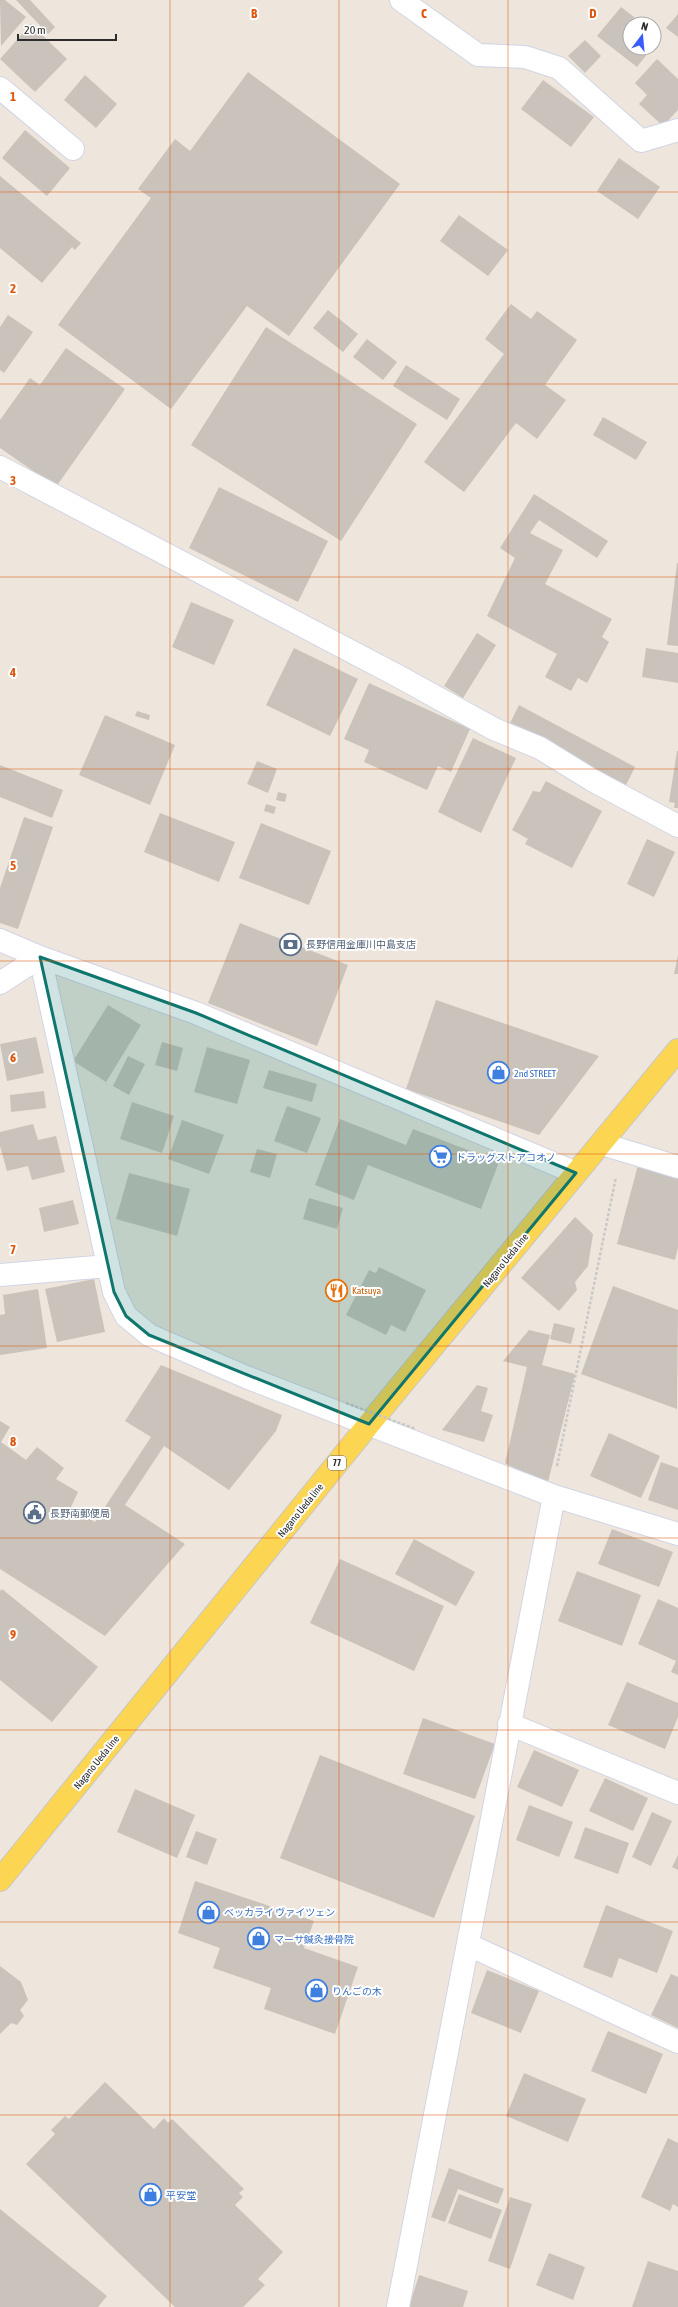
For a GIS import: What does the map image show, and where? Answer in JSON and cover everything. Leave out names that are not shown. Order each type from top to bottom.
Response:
[{"type":"main road","name":"Nagano Ueda line","points":[[0,1880],[369,1424],[576,1173],[612,1147],[678,1050]]},
{"type":"street","points":[[401,0],[478,55],[525,58],[559,68],[642,141],[678,130]]},
{"type":"street","points":[[0,88],[73,149]]},
{"type":"street","points":[[0,467],[398,676],[494,729],[540,748],[592,780],[678,826]]},
{"type":"street","points":[[0,940],[40,957],[196,1013],[576,1173]]},
{"type":"street","points":[[0,983],[40,957]]},
{"type":"street","points":[[40,957],[114,1292],[126,1316],[149,1335],[246,1377],[554,1496],[678,1534]]},
{"type":"street","points":[[612,1147],[678,1168]]},
{"type":"street","points":[[0,1275],[108,1266]]},
{"type":"street","points":[[398,2307],[469,1945],[509,1724],[554,1496]]},
{"type":"street","points":[[509,1724],[678,1793]]},
{"type":"street","points":[[469,1945],[678,2042]]},
{"type":"path","points":[[554,1496],[557,1465],[612,1147]]},
{"type":"path","points":[[346,1403],[416,1429]]},
{"type":"highlighted area","points":[[40,957],[196,1013],[576,1173],[369,1424],[149,1335],[126,1316],[114,1292]]},
{"type":"building","points":[[0,0],[5,0],[26,17],[1,46]]},
{"type":"building","points":[[16,0],[30,0],[55,27],[48,34]]},
{"type":"building","points":[[621,7],[633,16],[622,16],[622,55],[597,36]]},
{"type":"building","points":[[678,14],[678,37],[666,28]]},
{"type":"building","points":[[31,24],[67,59],[35,92],[0,59]]},
{"type":"building","points":[[585,40],[601,56],[585,73],[568,56]]},
{"type":"building","points":[[623,56],[646,56],[637,67]]},
{"type":"building","points":[[657,59],[678,79],[678,110],[663,126],[639,104],[647,95],[635,83]]},
{"type":"building","points":[[248,72],[400,184],[289,336],[247,306],[171,409],[58,325],[151,198],[138,189],[175,139],[190,151]]},
{"type":"building","points":[[85,75],[117,104],[96,128],[64,100]]},
{"type":"building","points":[[543,80],[594,117],[571,147],[521,109]]},
{"type":"building","points":[[25,130],[70,168],[47,196],[2,158]]},
{"type":"building","points":[[619,158],[660,187],[638,219],[597,191]]},
{"type":"building","points":[[0,176],[81,243],[75,250],[72,247],[42,283],[0,248]]},
{"type":"building","points":[[459,215],[508,250],[488,276],[440,241]]},
{"type":"building","points":[[511,304],[531,319],[537,311],[577,340],[545,385],[566,400],[537,439],[516,423],[464,492],[424,462],[504,354],[485,339]]},
{"type":"building","points":[[328,310],[358,334],[343,352],[313,328]]},
{"type":"building","points":[[8,315],[33,332],[4,373],[0,370],[0,327]]},
{"type":"building","points":[[266,327],[417,424],[341,541],[191,445]]},
{"type":"building","points":[[367,339],[397,362],[383,380],[353,357]]},
{"type":"building","points":[[66,348],[125,389],[56,487],[0,448],[0,420],[30,378],[40,385]]},
{"type":"building","points":[[406,365],[460,399],[447,420],[393,386]]},
{"type":"building","points":[[603,417],[647,442],[636,460],[593,435]]},
{"type":"building","points":[[219,487],[328,541],[298,602],[189,548]]},
{"type":"building","points":[[534,494],[608,541],[597,558],[539,520],[530,533],[563,550],[545,584],[612,619],[602,637],[609,642],[587,683],[578,678],[571,691],[545,677],[557,654],[487,616],[515,558],[500,548]]},
{"type":"building","points":[[678,563],[678,646],[667,645]]},
{"type":"building","points":[[191,602],[234,620],[214,665],[172,647]]},
{"type":"building","points":[[477,633],[496,645],[463,698],[444,686]]},
{"type":"building","points":[[294,648],[358,679],[330,736],[266,705]]},
{"type":"building","points":[[646,648],[678,653],[678,683],[642,677]]},
{"type":"building","points":[[369,683],[470,729],[451,772],[438,766],[427,790],[364,762],[369,750],[344,739]]},
{"type":"building","points":[[519,705],[635,767],[625,787],[509,725]]},
{"type":"building","points":[[137,711],[150,715],[149,720],[135,716]]},
{"type":"building","points":[[105,715],[175,745],[150,805],[79,775]]},
{"type":"building","points":[[473,738],[516,758],[481,833],[438,812]]},
{"type":"building","points":[[677,751],[678,808],[674,808],[675,803],[669,802]]},
{"type":"building","points":[[257,761],[277,769],[268,793],[247,784]]},
{"type":"building","points":[[0,765],[63,790],[52,818],[0,797]]},
{"type":"building","points":[[546,781],[602,811],[572,868],[525,844],[528,839],[512,830],[533,791],[540,792]]},
{"type":"building","points":[[278,792],[287,794],[285,802],[276,800]]},
{"type":"building","points":[[266,804],[276,807],[274,814],[264,811]]},
{"type":"building","points":[[160,813],[235,842],[219,882],[144,852]]},
{"type":"building","points":[[24,817],[53,827],[18,929],[0,923],[0,888]]},
{"type":"building","points":[[261,823],[331,851],[309,905],[239,878]]},
{"type":"building","points":[[647,839],[675,852],[654,897],[627,884]]},
{"type":"building","points":[[240,923],[348,965],[317,1046],[208,1003]]},
{"type":"building","points":[[678,955],[678,974],[674,974]]},
{"type":"building","name":"2nd STREET","points":[[436,1000],[599,1056],[539,1135],[406,1089]]},
{"type":"building","points":[[108,1005],[141,1025],[106,1082],[73,1061]]},
{"type":"building","points":[[36,1037],[44,1073],[7,1081],[0,1044]]},
{"type":"building","points":[[162,1042],[183,1048],[177,1071],[155,1065]]},
{"type":"building","points":[[207,1047],[250,1060],[237,1104],[194,1092]]},
{"type":"building","points":[[128,1056],[145,1064],[129,1095],[113,1086]]},
{"type":"building","points":[[269,1070],[317,1084],[312,1102],[263,1088]]},
{"type":"building","points":[[44,1091],[46,1108],[11,1112],[10,1095]]},
{"type":"building","points":[[132,1102],[174,1116],[162,1153],[120,1139]]},
{"type":"building","points":[[287,1106],[321,1118],[307,1153],[274,1141]]},
{"type":"building","points":[[340,1119],[406,1145],[413,1129],[499,1162],[481,1209],[368,1165],[354,1200],[315,1185]]},
{"type":"building","points":[[182,1120],[224,1135],[209,1174],[168,1159]]},
{"type":"building","points":[[33,1124],[38,1140],[56,1136],[65,1172],[32,1180],[28,1166],[7,1171],[0,1146],[0,1132]]},
{"type":"building","points":[[257,1149],[277,1154],[270,1178],[250,1172]]},
{"type":"building","points":[[638,1165],[678,1177],[678,1247],[675,1260],[617,1244]]},
{"type":"building","points":[[129,1173],[190,1189],[177,1236],[116,1219]]},
{"type":"building","points":[[309,1198],[343,1208],[337,1229],[303,1219]]},
{"type":"building","points":[[73,1200],[79,1224],[44,1232],[39,1208]]},
{"type":"building","points":[[575,1217],[593,1234],[588,1266],[575,1282],[577,1290],[559,1311],[521,1278]]},
{"type":"building","points":[[379,1267],[426,1290],[405,1332],[391,1325],[386,1335],[346,1315],[369,1270],[376,1273]]},
{"type":"building","points":[[94,1279],[105,1332],[57,1342],[45,1289]]},
{"type":"building","points":[[613,1286],[678,1310],[677,1409],[581,1374]]},
{"type":"building","points":[[38,1289],[47,1348],[0,1355],[0,1315],[5,1314],[3,1295]]},
{"type":"building","points":[[554,1323],[575,1328],[571,1344],[550,1339]]},
{"type":"building","points":[[529,1330],[550,1335],[542,1365],[575,1374],[547,1486],[505,1463],[527,1367],[503,1361]]},
{"type":"building","points":[[161,1365],[282,1415],[276,1431],[229,1490],[164,1446],[125,1505],[185,1544],[105,1636],[0,1569],[0,1421],[10,1427],[1,1442],[26,1460],[37,1447],[64,1468],[56,1479],[78,1492],[71,1507],[95,1522],[151,1437],[125,1421]]},
{"type":"building","points":[[477,1385],[488,1388],[481,1411],[493,1415],[484,1442],[442,1430]]},
{"type":"building","points":[[609,1433],[660,1456],[641,1498],[590,1476]]},
{"type":"building","points":[[661,1462],[678,1468],[678,1510],[648,1500]]},
{"type":"building","points":[[612,1529],[673,1552],[659,1587],[598,1564]]},
{"type":"building","points":[[414,1539],[475,1572],[456,1606],[395,1574]]},
{"type":"building","points":[[340,1559],[444,1606],[414,1671],[310,1623]]},
{"type":"building","points":[[577,1571],[641,1595],[622,1646],[558,1621]]},
{"type":"building","points":[[2,1589],[98,1667],[52,1722],[0,1680],[0,1591]]},
{"type":"building","points":[[658,1599],[678,1608],[678,1675],[671,1672],[676,1661],[638,1644]]},
{"type":"building","points":[[627,1682],[678,1703],[678,1717],[665,1749],[608,1725]]},
{"type":"building","points":[[423,1718],[495,1744],[475,1799],[403,1774]]},
{"type":"building","points":[[534,1750],[579,1770],[562,1807],[517,1787]]},
{"type":"building","points":[[320,1755],[475,1816],[434,1918],[280,1858]]},
{"type":"building","points":[[605,1778],[648,1798],[633,1831],[589,1811]]},
{"type":"building","points":[[135,1789],[195,1815],[177,1858],[117,1832]]},
{"type":"building","points":[[529,1805],[573,1822],[559,1857],[516,1840]]},
{"type":"building","points":[[652,1812],[672,1821],[651,1866],[632,1857]]},
{"type":"building","points":[[585,1827],[629,1843],[618,1874],[574,1858]]},
{"type":"building","points":[[196,1831],[217,1839],[207,1865],[186,1857]]},
{"type":"building","points":[[678,1855],[678,1870],[672,1867]]},
{"type":"building","points":[[195,1881],[314,1921],[304,1948],[358,1967],[335,2034],[264,2009],[271,1988],[213,1968],[220,1948],[178,1933]]},
{"type":"building","points":[[606,1905],[673,1931],[657,1973],[619,1958],[612,1978],[583,1967]]},
{"type":"building","points":[[0,1966],[21,1982],[28,2000],[20,2010],[24,2016],[17,2025],[11,2023],[0,2034]]},
{"type":"building","points":[[487,1970],[539,1991],[521,2033],[471,2013]]},
{"type":"building","points":[[671,1974],[678,1977],[678,2028],[651,2015]]},
{"type":"building","points":[[608,2031],[663,2054],[646,2094],[591,2071]]},
{"type":"building","points":[[524,2073],[586,2099],[568,2142],[506,2116]]},
{"type":"building","name":"平安堂","points":[[105,2082],[154,2129],[164,2118],[168,2123],[172,2119],[244,2189],[239,2193],[243,2197],[235,2205],[283,2252],[258,2279],[265,2285],[243,2307],[175,2307],[26,2164],[55,2134],[51,2130],[65,2116],[69,2119]]},
{"type":"building","points":[[668,2138],[678,2143],[678,2207],[673,2204],[670,2211],[641,2197]]},
{"type":"building","points":[[449,2168],[504,2189],[498,2204],[458,2189],[445,2222],[431,2217]]},
{"type":"building","points":[[459,2194],[502,2210],[491,2239],[448,2223]]},
{"type":"building","points":[[510,2197],[532,2204],[510,2269],[488,2261]]},
{"type":"building","points":[[0,2209],[107,2296],[98,2307],[0,2307]]},
{"type":"building","points":[[549,2253],[585,2267],[573,2300],[536,2285]]},
{"type":"building","points":[[648,2261],[678,2271],[678,2307],[632,2307]]},
{"type":"building","points":[[419,2275],[468,2291],[463,2307],[409,2307]]},
{"type":"place","name":"長野信用金庫川中島支店","points":[[290,944]]},
{"type":"place","name":"2nd STREET","points":[[499,1073]]},
{"type":"place","name":"ドラッグストアコオノ","points":[[441,1157]]},
{"type":"place","name":"Katsuya","points":[[336,1290]]},
{"type":"place","name":"長野南郵便局","points":[[35,1513]]},
{"type":"place","name":"ベッカライ ヴァイツェン","points":[[208,1912]]},
{"type":"place","name":"マーサ鍼灸接骨院","points":[[259,1939]]},
{"type":"place","name":"りんごの木","points":[[316,1991]]},
{"type":"place","name":"平安堂","points":[[150,2195]]}]
